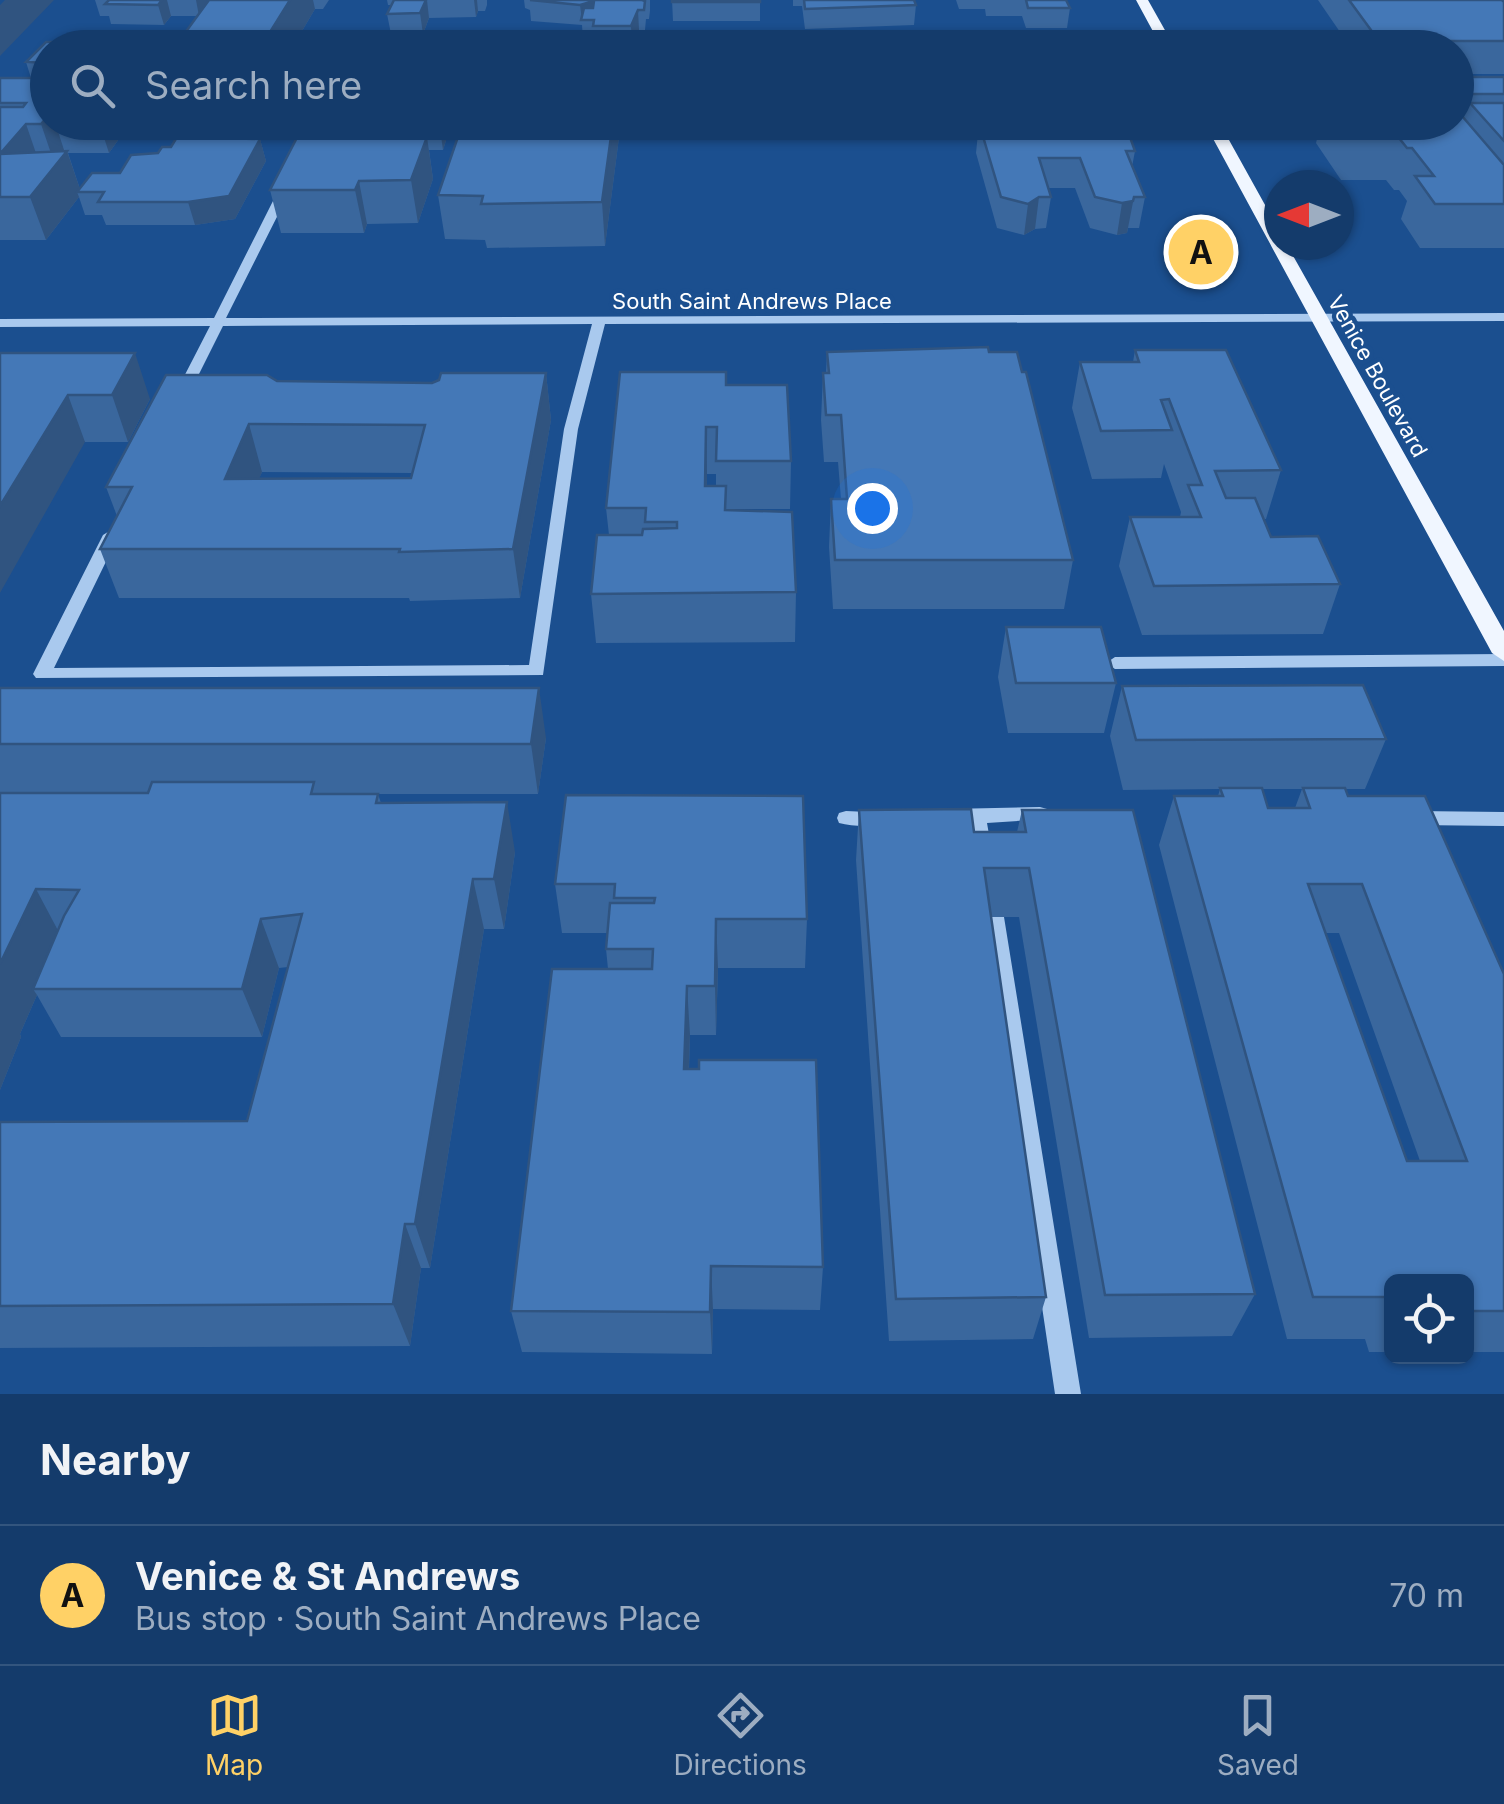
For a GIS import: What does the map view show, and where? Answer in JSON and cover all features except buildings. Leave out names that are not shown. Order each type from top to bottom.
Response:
[{"type":"main road","points":[[1142,0],[1159,30]]},
{"type":"main road","name":"Venice Boulevard","points":[[1220,140],[1504,656]]},
{"type":"street","points":[[171,415],[295,171]]},
{"type":"street","name":"South Saint Andrews Place","points":[[0,323],[1504,317]]},
{"type":"street","points":[[120,518],[42,674],[537,671],[571,430],[599,322]]},
{"type":"street","points":[[1116,663],[1504,656]]},
{"type":"street","points":[[846,818],[1060,814]]},
{"type":"street","points":[[976,816],[984,865]]},
{"type":"street","points":[[1395,818],[1504,819]]},
{"type":"street","points":[[994,917],[1068,1394]]},
{"type":"place","name":"Venice & St Andrews","points":[[1201,252]]}]
